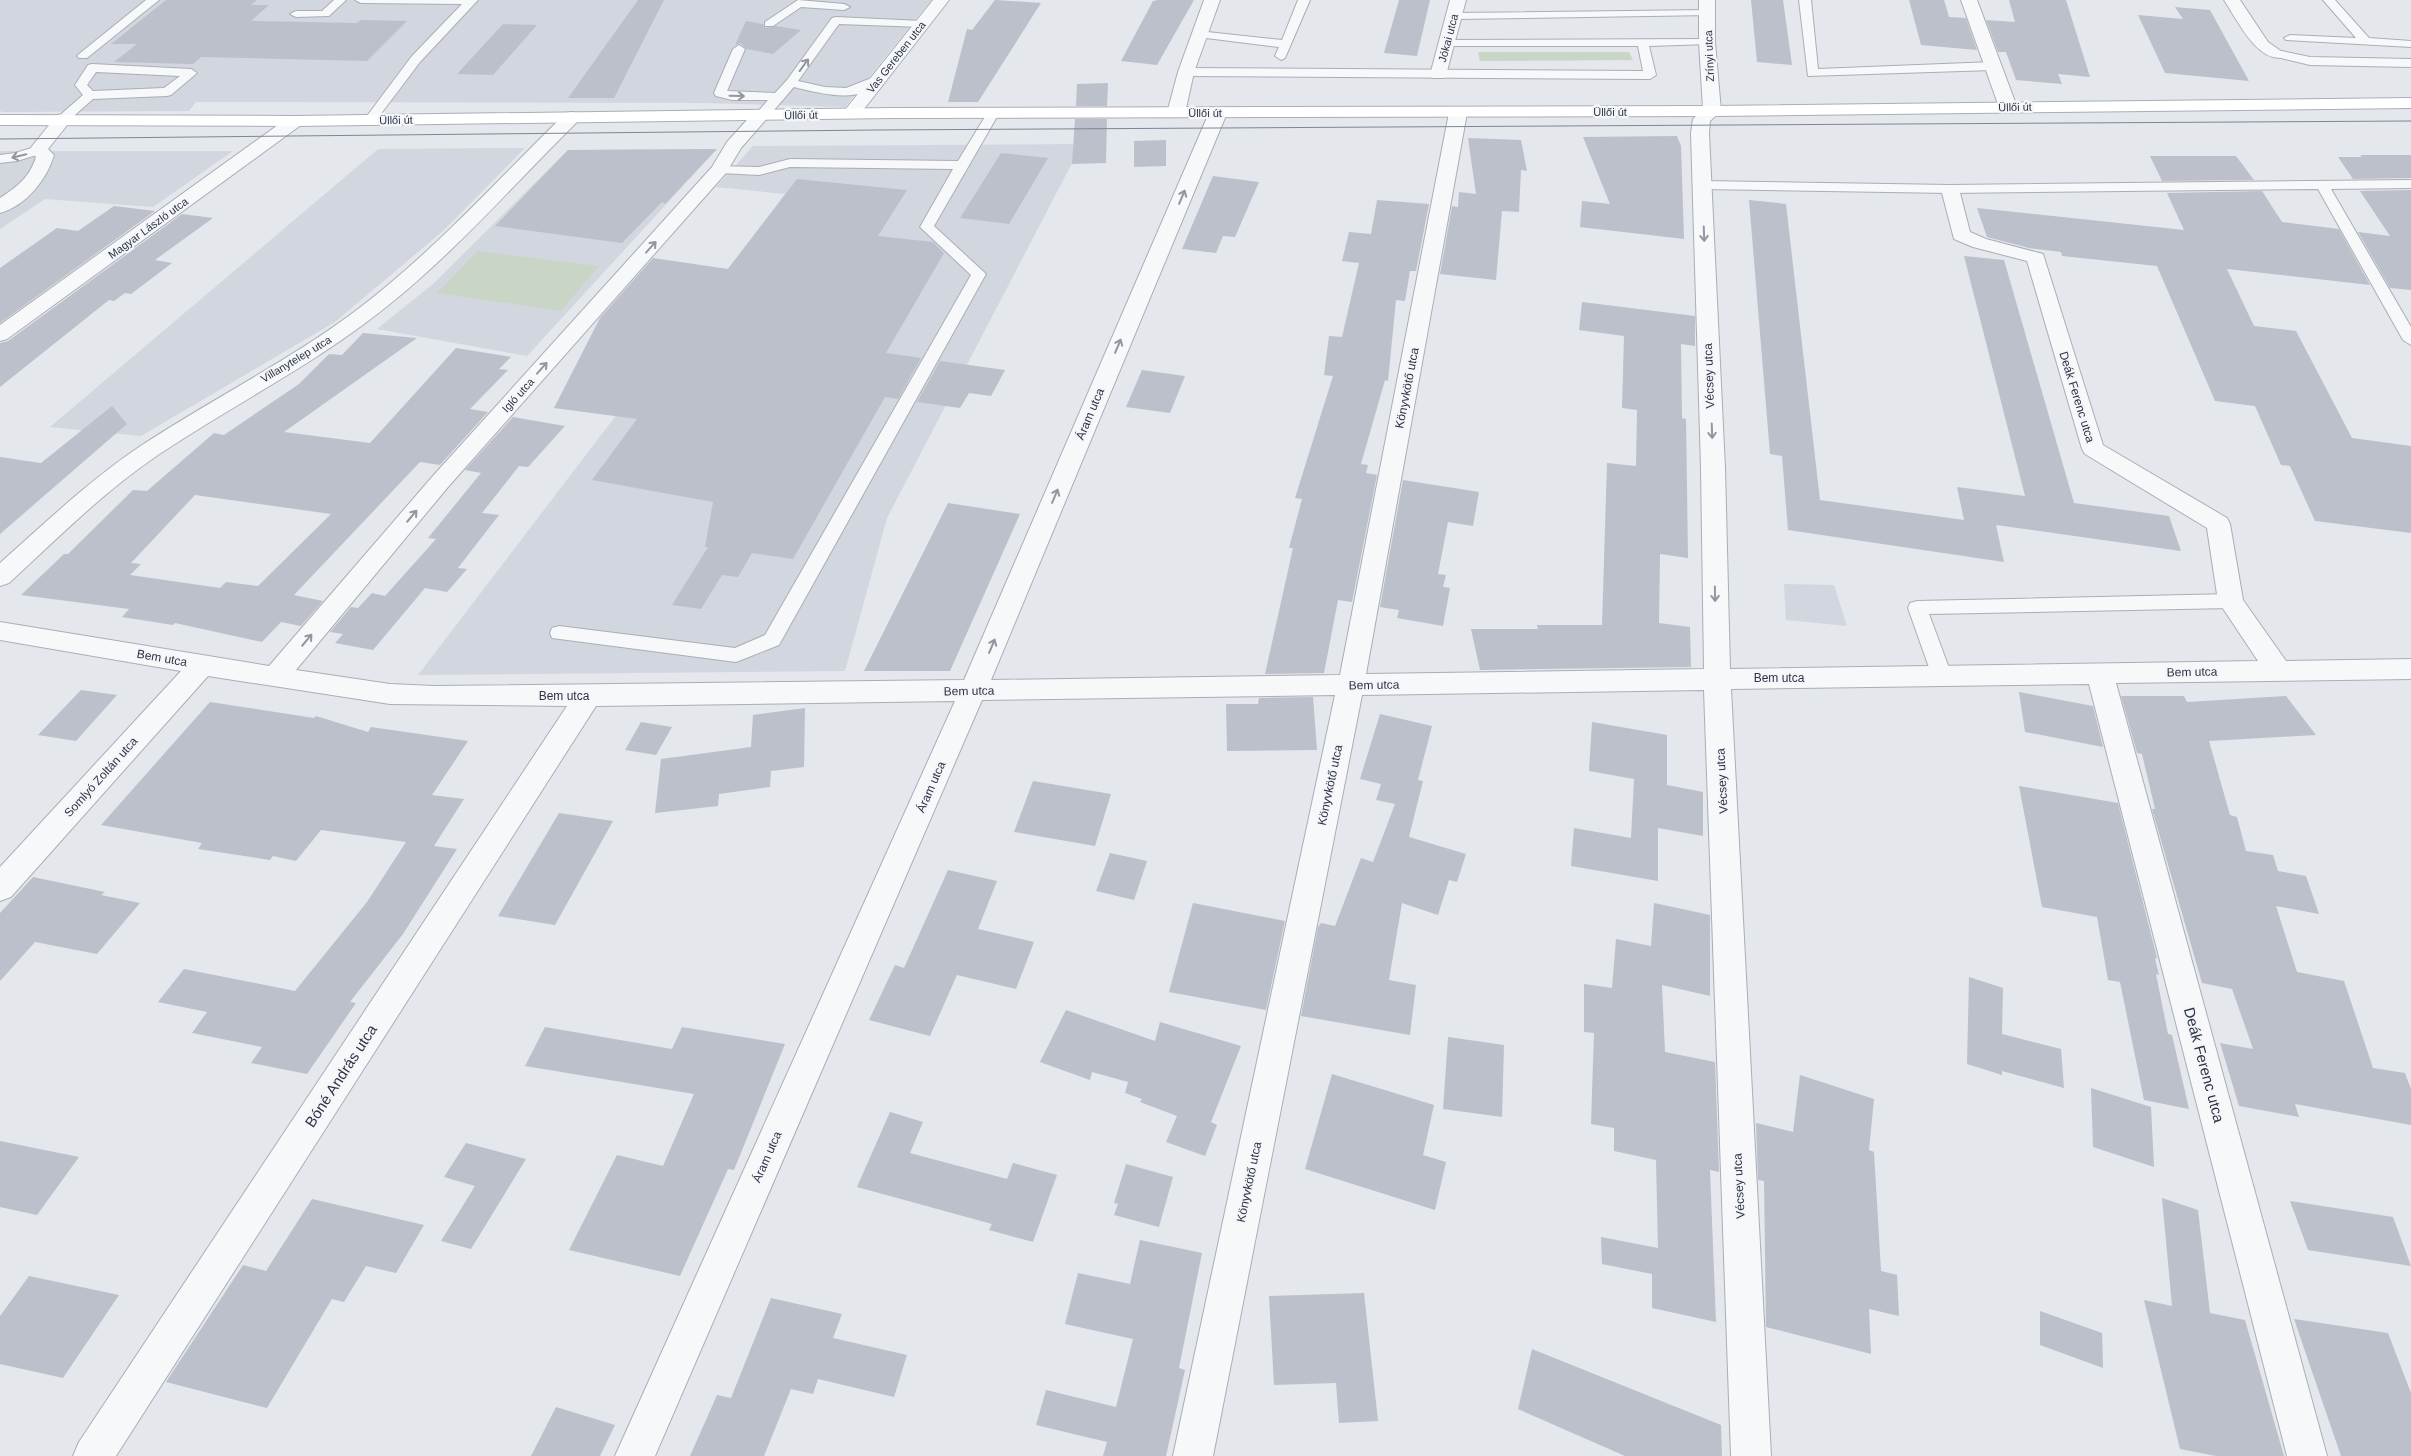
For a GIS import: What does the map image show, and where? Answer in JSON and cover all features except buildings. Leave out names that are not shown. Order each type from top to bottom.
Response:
[{"type":"main road","name":"Üllői út","points":[[0,120],[296,121],[851,114],[1458,113],[2411,103]]},
{"type":"street","name":"Vas Gereben utca","points":[[851,114],[941,0]]},
{"type":"street","points":[[1176,113],[1198,34],[1212,0]]},
{"type":"street","points":[[1968,0],[2008,107]]},
{"type":"street","points":[[2232,0],[2262,45],[2277,54]]},
{"type":"street","name":"Zrínyi utca","points":[[1708,6],[1707,42],[1712,111]]},
{"type":"street","name":"Jókai utca","points":[[1438,75],[1456,8]]},
{"type":"street","name":"Vécsey utca","points":[[1712,111],[1702,119],[1700,126],[1713,468],[1717,678],[1751,1456]]},
{"type":"street","name":"Áram utca","points":[[635,1456],[973,691],[1218,113]]},
{"type":"street","name":"Könyvkötő utca","points":[[1193,1456],[1351,685],[1458,113]]},
{"type":"street","name":"Igló utca","points":[[275,677],[440,482],[720,169],[733,146],[761,115]]},
{"type":"street","name":"Villanytelep utca","points":[[0,577],[110,478],[199,418],[336,335],[388,296],[457,236],[572,117]]},
{"type":"street","points":[[0,207],[27,188],[42,170],[45,155],[38,150],[63,119]]},
{"type":"street","name":"Magyar László utca","points":[[0,335],[296,121]]},
{"type":"street","name":"Deák Ferenc utca","points":[[1950,189],[1961,236],[1974,243],[2014,250],[2036,258],[2093,449],[2218,524],[2231,601],[2278,670]]},
{"type":"street","name":"Bem utca","points":[[0,631],[275,677],[390,694],[434,696],[973,691],[1717,678],[2411,669]]},
{"type":"street","name":"Somlyó Zoltán utca","points":[[0,888],[202,665]]},
{"type":"street","name":"Deák Ferenc utca","points":[[2100,674],[2307,1456]]},
{"type":"street","name":"Bóné András utca","points":[[93,1456],[588,696]]},
{"type":"lane","points":[[84,56],[153,0]]},
{"type":"lane","points":[[296,14],[325,14],[340,0]]},
{"type":"lane","points":[[361,0],[471,1]]},
{"type":"lane","points":[[1273,73],[1304,0]]},
{"type":"lane","points":[[1805,0],[1812,74],[1992,66]]},
{"type":"lane","points":[[2329,0],[2366,42]]},
{"type":"lane","points":[[370,120],[416,58],[471,1]]},
{"type":"lane","points":[[770,24],[799,3],[847,4]]},
{"type":"lane","points":[[761,115],[780,96],[847,4]]},
{"type":"lane","points":[[1456,8],[1708,6]]},
{"type":"lane","points":[[836,20],[922,24]]},
{"type":"lane","points":[[1198,34],[1286,44]]},
{"type":"lane","points":[[2290,38],[2411,44]]},
{"type":"lane","points":[[1447,43],[1707,42]]},
{"type":"lane","points":[[1186,72],[1650,75],[1643,43]]},
{"type":"lane","points":[[739,49],[720,93],[732,96],[780,96]]},
{"type":"lane","points":[[2277,54],[2310,61],[2411,63]]},
{"type":"lane","points":[[63,119],[90,95],[167,92],[190,72],[92,68],[81,85],[90,95]]},
{"type":"lane","points":[[790,83],[849,93],[862,90],[879,79]]},
{"type":"lane","points":[[559,633],[736,655],[772,640],[979,274],[927,228],[992,115]]},
{"type":"lane","points":[[0,159],[17,157],[38,150]]},
{"type":"lane","points":[[720,169],[759,171],[790,163],[962,165]]},
{"type":"lane","points":[[1702,185],[1950,189],[2411,184]]},
{"type":"lane","points":[[2322,185],[2411,340]]},
{"type":"lane","points":[[1942,676],[1917,608],[2231,601]]},
{"type":"shaded area","points":[[0,0],[931,0],[845,107],[708,103],[196,102],[189,111],[3,112],[0,111]]},
{"type":"shaded area","points":[[1082,144],[887,518],[845,671],[418,675],[785,194],[716,187],[753,146]]},
{"type":"shaded area","points":[[525,148],[443,231],[335,322],[141,436],[50,427],[378,149]]},
{"type":"shaded area","points":[[717,149],[527,356],[377,329],[433,284],[568,150]]},
{"type":"shaded area","points":[[0,151],[233,151],[153,207],[45,199],[0,229]]},
{"type":"shaded area","points":[[1784,584],[1834,585],[1847,626],[1786,620]]},
{"type":"green space","points":[[1478,52],[1629,52],[1633,60],[1480,61]]},
{"type":"green space","points":[[478,251],[599,266],[561,311],[437,293]]},
{"type":"tram line","points":[[0,139],[877,130],[2411,121]]}]
